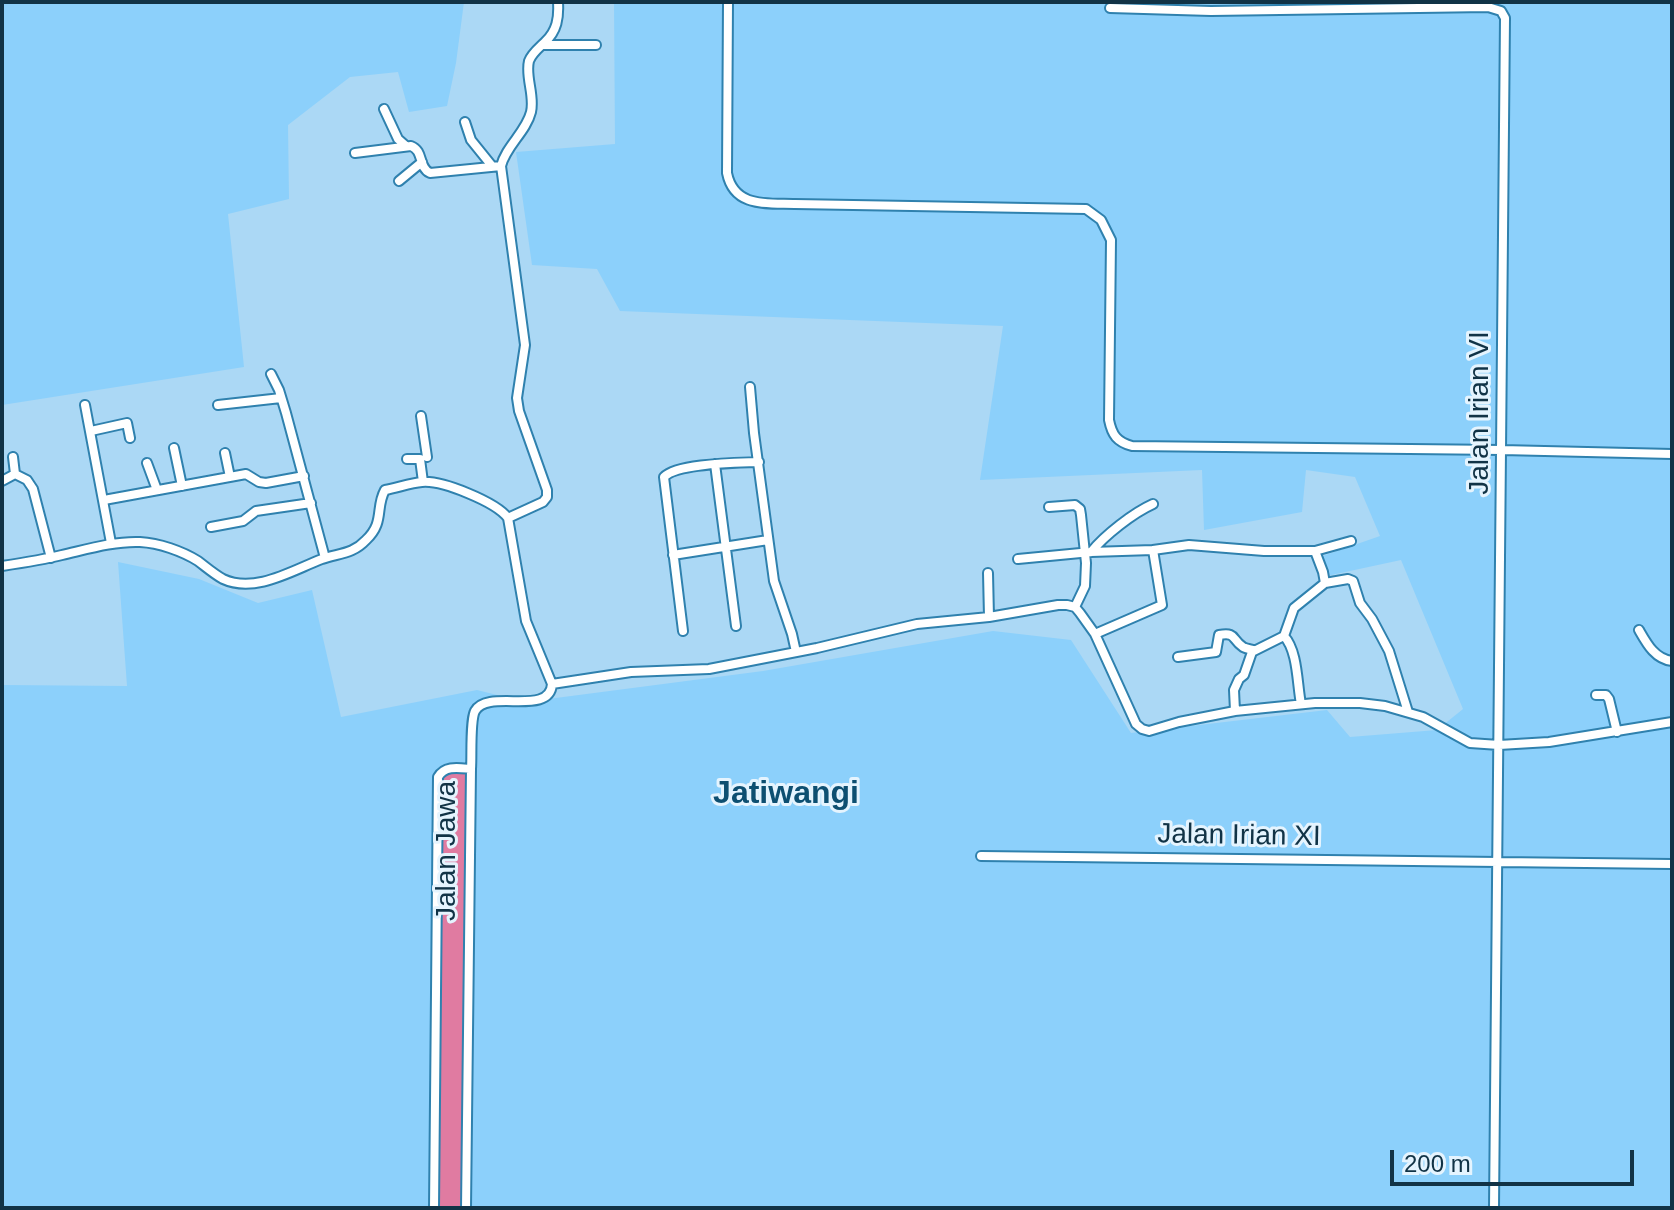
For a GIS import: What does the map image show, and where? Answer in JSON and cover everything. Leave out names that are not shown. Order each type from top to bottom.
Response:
[{"type":"street","points":[[497,166],[530,116],[529,64],[556,27],[558,2]]},
{"type":"street","points":[[728,2],[727,173],[733,188],[746,199],[795,204],[1086,209],[1101,220],[1111,240],[1109,420],[1111,431],[1125,444],[1672,454]]},
{"type":"street","name":"Jalan Irian VI","points":[[1110,8],[1242,11],[1488,7],[1504,15],[1494,1208]]},
{"type":"street","points":[[541,45],[596,45]]},
{"type":"street","points":[[384,109],[398,139],[406,146]]},
{"type":"street","points":[[465,122],[472,143],[497,166],[525,345],[517,398],[519,411],[547,490],[543,502],[508,518]]},
{"type":"street","points":[[355,153],[406,146],[416,148],[426,171],[430,173],[497,166]]},
{"type":"street","points":[[399,181],[422,162]]},
{"type":"street","points":[[271,374],[304,476],[325,558]]},
{"type":"street","points":[[750,387],[774,581],[796,652]]},
{"type":"street","points":[[218,405],[281,398]]},
{"type":"street","points":[[85,405],[111,543]]},
{"type":"street","points":[[421,416],[427,457],[423,482]]},
{"type":"street","points":[[91,431],[127,423],[130,438]]},
{"type":"street","points":[[174,448],[182,486]]},
{"type":"street","points":[[225,453],[230,477]]},
{"type":"street","points":[[13,457],[15,474]]},
{"type":"street","points":[[407,459],[427,457]]},
{"type":"street","points":[[683,631],[664,477],[669,472],[715,464],[759,462]]},
{"type":"street","points":[[147,463],[157,490]]},
{"type":"street","points":[[715,464],[736,626]]},
{"type":"street","points":[[2,481],[15,474]]},
{"type":"street","points":[[15,474],[27,480],[33,489],[51,558]]},
{"type":"street","points":[[104,500],[246,474],[266,483],[304,476]]},
{"type":"street","points":[[2,566],[111,543],[139,542],[154,544],[196,560],[223,579],[245,583],[268,580],[325,558],[352,552],[379,523],[385,490],[423,482],[439,483],[492,504],[508,518],[526,621],[552,689],[540,700],[491,702],[475,709],[471,769]]},
{"type":"street","points":[[211,527],[243,521],[256,511],[311,503]]},
{"type":"street","points":[[1088,552],[1137,512],[1153,504]]},
{"type":"street","points":[[1049,507],[1075,505],[1081,515],[1088,552],[1085,586],[1075,607]]},
{"type":"street","points":[[673,555],[768,540]]},
{"type":"street","points":[[1018,559],[1189,545],[1264,551],[1315,551],[1351,541]]},
{"type":"street","points":[[1095,634],[1162,605],[1153,550]]},
{"type":"street","points":[[1315,551],[1325,583]]},
{"type":"street","points":[[988,573],[989,617]]},
{"type":"street","points":[[1235,711],[1234,690],[1254,650],[1284,636],[1294,608],[1325,583],[1348,579],[1353,581],[1360,603],[1389,651],[1408,712]]},
{"type":"street","points":[[552,684],[631,672],[709,669],[917,624],[989,617],[1058,605],[1075,607],[1095,634],[1136,724],[1142,729],[1157,729],[1235,711],[1301,704],[1360,703],[1408,712],[1470,743],[1499,745],[1549,742],[1672,722]]},
{"type":"street","points":[[1639,630],[1660,658],[1672,661]]},
{"type":"street","points":[[1178,657],[1216,652],[1219,635],[1226,634],[1234,635],[1243,647],[1254,650]]},
{"type":"street","points":[[1284,636],[1293,650],[1301,704]]},
{"type":"street","points":[[1596,695],[1606,695],[1609,699],[1617,732]]},
{"type":"street","name":"Jalan Jawa","points":[[434,1208],[438,777],[441,771],[448,769],[471,769],[466,1208]]},
{"type":"street","name":"Jalan Irian XI","points":[[981,856],[1672,864]]},
{"type":"shaded area","points":[[2,2],[464,2],[447,106],[409,112],[398,72],[350,77],[288,125],[289,199],[228,214],[244,367],[2,405]]},
{"type":"shaded area","points":[[614,2],[1672,2],[1672,1208],[2,1208],[2,685],[127,686],[118,562],[199,579],[258,603],[312,590],[341,717],[477,690],[525,702],[763,671],[993,631],[1071,640],[1131,733],[1327,710],[1350,737],[1437,730],[1463,709],[1401,560],[1322,577],[1317,558],[1380,536],[1355,477],[1306,470],[1302,512],[1204,530],[1202,470],[980,480],[1003,326],[620,311],[597,269],[532,265],[516,152],[615,144]]},
{"type":"shaded area","points":[[471,769],[466,1208],[434,1208],[441,771]]},
{"type":"district","name":"Jatiwangi","points":[[786,794]]}]
